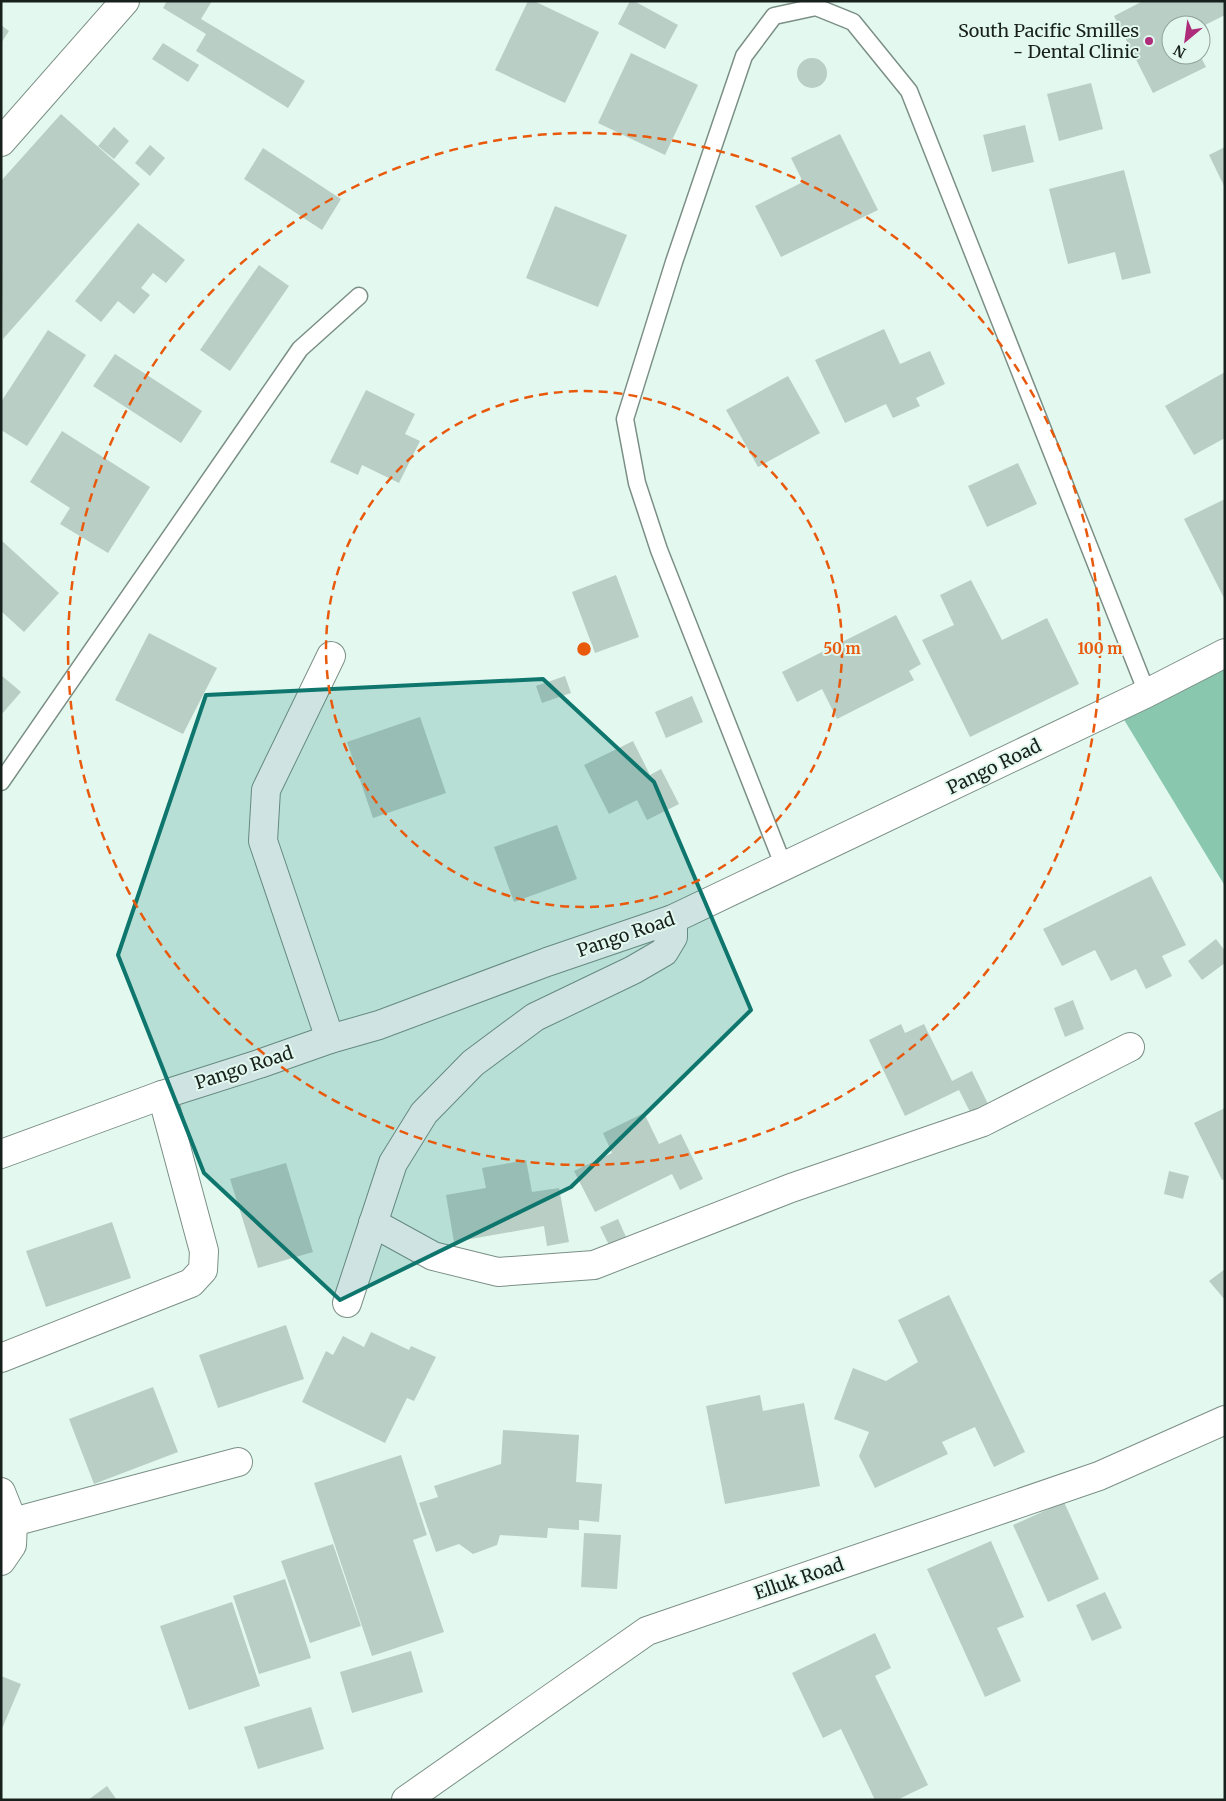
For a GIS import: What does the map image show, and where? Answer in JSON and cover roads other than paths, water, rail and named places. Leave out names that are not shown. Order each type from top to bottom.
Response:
[{"type":"street","points":[[1,142],[125,1]]},
{"type":"street","name":"Pango Road","points":[[1,1154],[162,1095],[330,1039],[379,1025],[546,962],[672,919],[1147,694],[1225,653]]},
{"type":"street","points":[[330,1039],[264,841],[266,790],[331,656]]},
{"type":"street","points":[[347,1303],[393,1163],[424,1113],[473,1063],[535,1017],[633,970],[664,952],[673,937],[672,919]]},
{"type":"street","points":[[373,1223],[433,1256],[498,1272],[594,1265],[791,1188],[983,1122],[1130,1047]]},
{"type":"street","points":[[1,1358],[191,1283],[203,1270],[204,1251],[162,1095]]},
{"type":"street","name":"Elluk Road","points":[[406,1800],[647,1631],[1099,1476],[1225,1420]]},
{"type":"street","points":[[14,1522],[238,1462]]},
{"type":"street","points":[[1,1492],[14,1522],[12,1545],[1,1561]]},
{"type":"lane","points":[[784,867],[659,550],[637,483],[625,419],[674,262],[744,56],[774,16],[816,7],[853,22],[909,91],[1147,694]]},
{"type":"lane","points":[[1,782],[300,349],[359,296]]},
{"type":"place","name":"South Pacific Smilles - Dental Clinic","points":[[1149,41]]}]
